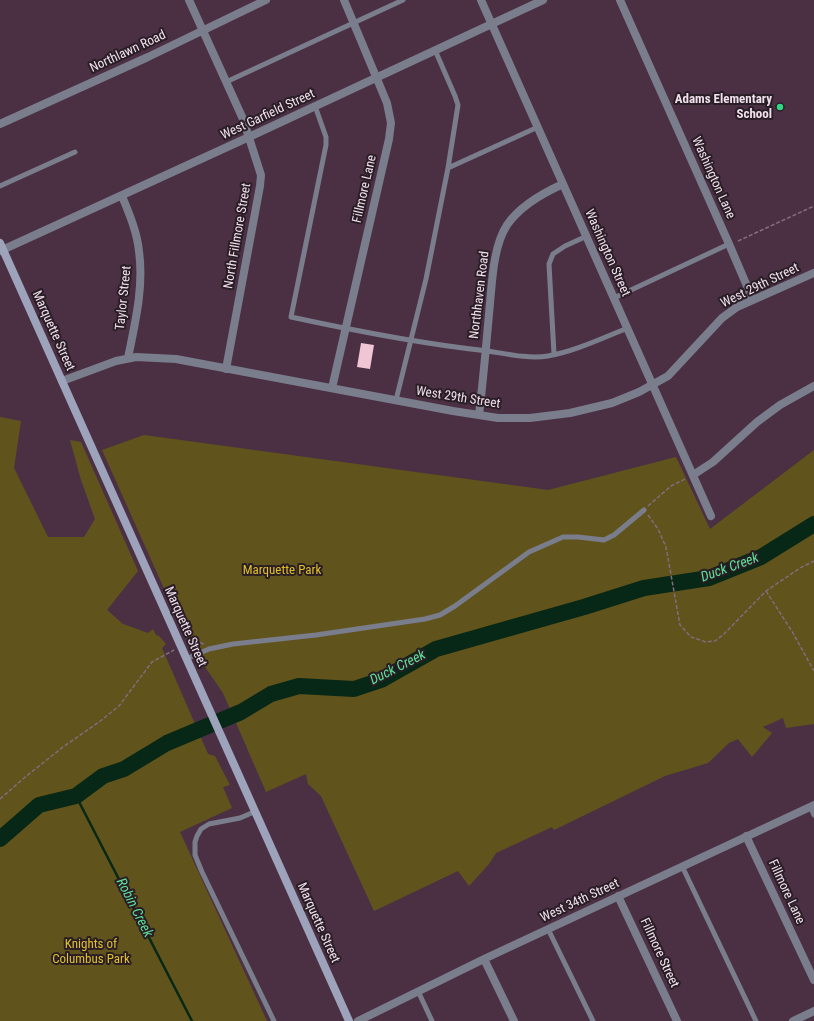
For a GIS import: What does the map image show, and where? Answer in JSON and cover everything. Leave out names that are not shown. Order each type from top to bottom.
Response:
[{"type":"main road","name":"Marquette Street","points":[[1,248],[349,1021]]},
{"type":"street","name":"North Fillmore Street","points":[[189,0],[243,119],[261,175],[226,368]]},
{"type":"street","name":"Northlawn Road","points":[[0,124],[148,57],[266,0]]},
{"type":"street","name":"Fillmore Lane","points":[[332,388],[391,123],[387,103],[344,0]]},
{"type":"street","name":"Washington Street","points":[[481,0],[711,516]]},
{"type":"street","name":"West Garfield Street","points":[[1,248],[122,196],[543,0]]},
{"type":"street","name":"Washington Lane","points":[[620,0],[730,244],[753,300]]},
{"type":"street","name":"Northhaven Road","points":[[479,415],[494,267],[499,242],[504,231],[515,215],[546,192],[563,184]]},
{"type":"street","name":"Taylor Street","points":[[122,196],[130,216],[139,250],[141,276],[137,310],[128,358]]},
{"type":"street","name":"West 29th Street","points":[[62,381],[128,358],[176,359],[498,418],[530,418],[570,413],[612,404],[639,392],[668,376],[722,318],[737,307],[814,272]]},
{"type":"street","points":[[693,475],[713,462],[757,422],[780,405],[814,386]]},
{"type":"street","name":"West 34th Street","points":[[358,1021],[484,959],[812,806]]},
{"type":"street","name":"Fillmore Lane","points":[[746,836],[814,980]]},
{"type":"street","name":"Fillmore Street","points":[[618,896],[677,1021]]},
{"type":"street","points":[[484,959],[514,1021]]},
{"type":"street","points":[[793,1021],[814,1011]]},
{"type":"lane","points":[[226,82],[403,0]]},
{"type":"lane","points":[[396,400],[426,279],[448,168],[458,105],[435,50]]},
{"type":"lane","points":[[315,106],[326,137],[326,145],[290,317],[346,329],[411,340],[524,356],[546,356],[571,351],[628,328]]},
{"type":"lane","points":[[448,168],[538,127]]},
{"type":"lane","points":[[0,186],[75,152]]},
{"type":"lane","points":[[554,354],[549,264],[553,254],[565,246],[587,236]]},
{"type":"lane","points":[[614,298],[730,244]]},
{"type":"lane","points":[[186,659],[209,649],[233,644],[316,635],[417,620],[440,615],[455,606],[529,552],[563,537],[604,540],[614,535],[644,510]]},
{"type":"lane","points":[[812,806],[814,815]]},
{"type":"lane","points":[[254,812],[240,818],[209,824],[202,829],[195,842],[195,855],[274,1021]]},
{"type":"lane","points":[[682,866],[756,1021]]},
{"type":"lane","points":[[548,929],[593,1021]]},
{"type":"lane","points":[[418,991],[432,1021]]},
{"type":"path","points":[[730,244],[814,206]]},
{"type":"path","points":[[693,475],[671,486],[644,510],[658,529],[666,546],[680,624],[691,637],[706,642],[715,641],[724,634],[766,591],[800,568],[814,561]]},
{"type":"path","points":[[766,591],[793,633],[814,671]]},
{"type":"path","points":[[0,799],[57,751],[99,722],[119,706],[152,662],[195,641],[207,645],[209,649]]},
{"type":"green space","name":"Knights of Columbus Park","points":[[0,417],[21,421],[14,468],[48,537],[84,537],[95,519],[81,480],[70,440],[81,442],[138,571],[107,610],[123,624],[148,633],[153,629],[156,635],[159,636],[166,644],[162,648],[208,754],[215,756],[230,785],[223,787],[232,808],[180,832],[267,1021],[0,1021]]},
{"type":"green space","name":"Marquette Park","points":[[144,435],[548,490],[676,457],[710,529],[814,450],[814,724],[786,728],[783,718],[763,727],[772,733],[752,757],[738,739],[729,743],[708,763],[665,776],[554,830],[552,827],[496,853],[489,864],[469,886],[458,871],[374,911],[321,796],[308,784],[306,774],[266,792],[223,693],[188,642],[102,450]]},
{"type":"building","points":[[361,343],[374,345],[370,369],[357,367]]},
{"type":"waterway","name":"Duck Creek","points":[[0,839],[39,805],[76,796],[103,776],[124,769],[167,743],[241,712],[271,694],[299,686],[354,689],[381,680],[436,649],[584,607],[644,588],[709,578],[761,557],[814,524]]},
{"type":"waterway","name":"Robin Creek","points":[[76,796],[192,1021]]},
{"type":"place","name":"Adams Elementary School","points":[[780,107]]}]
